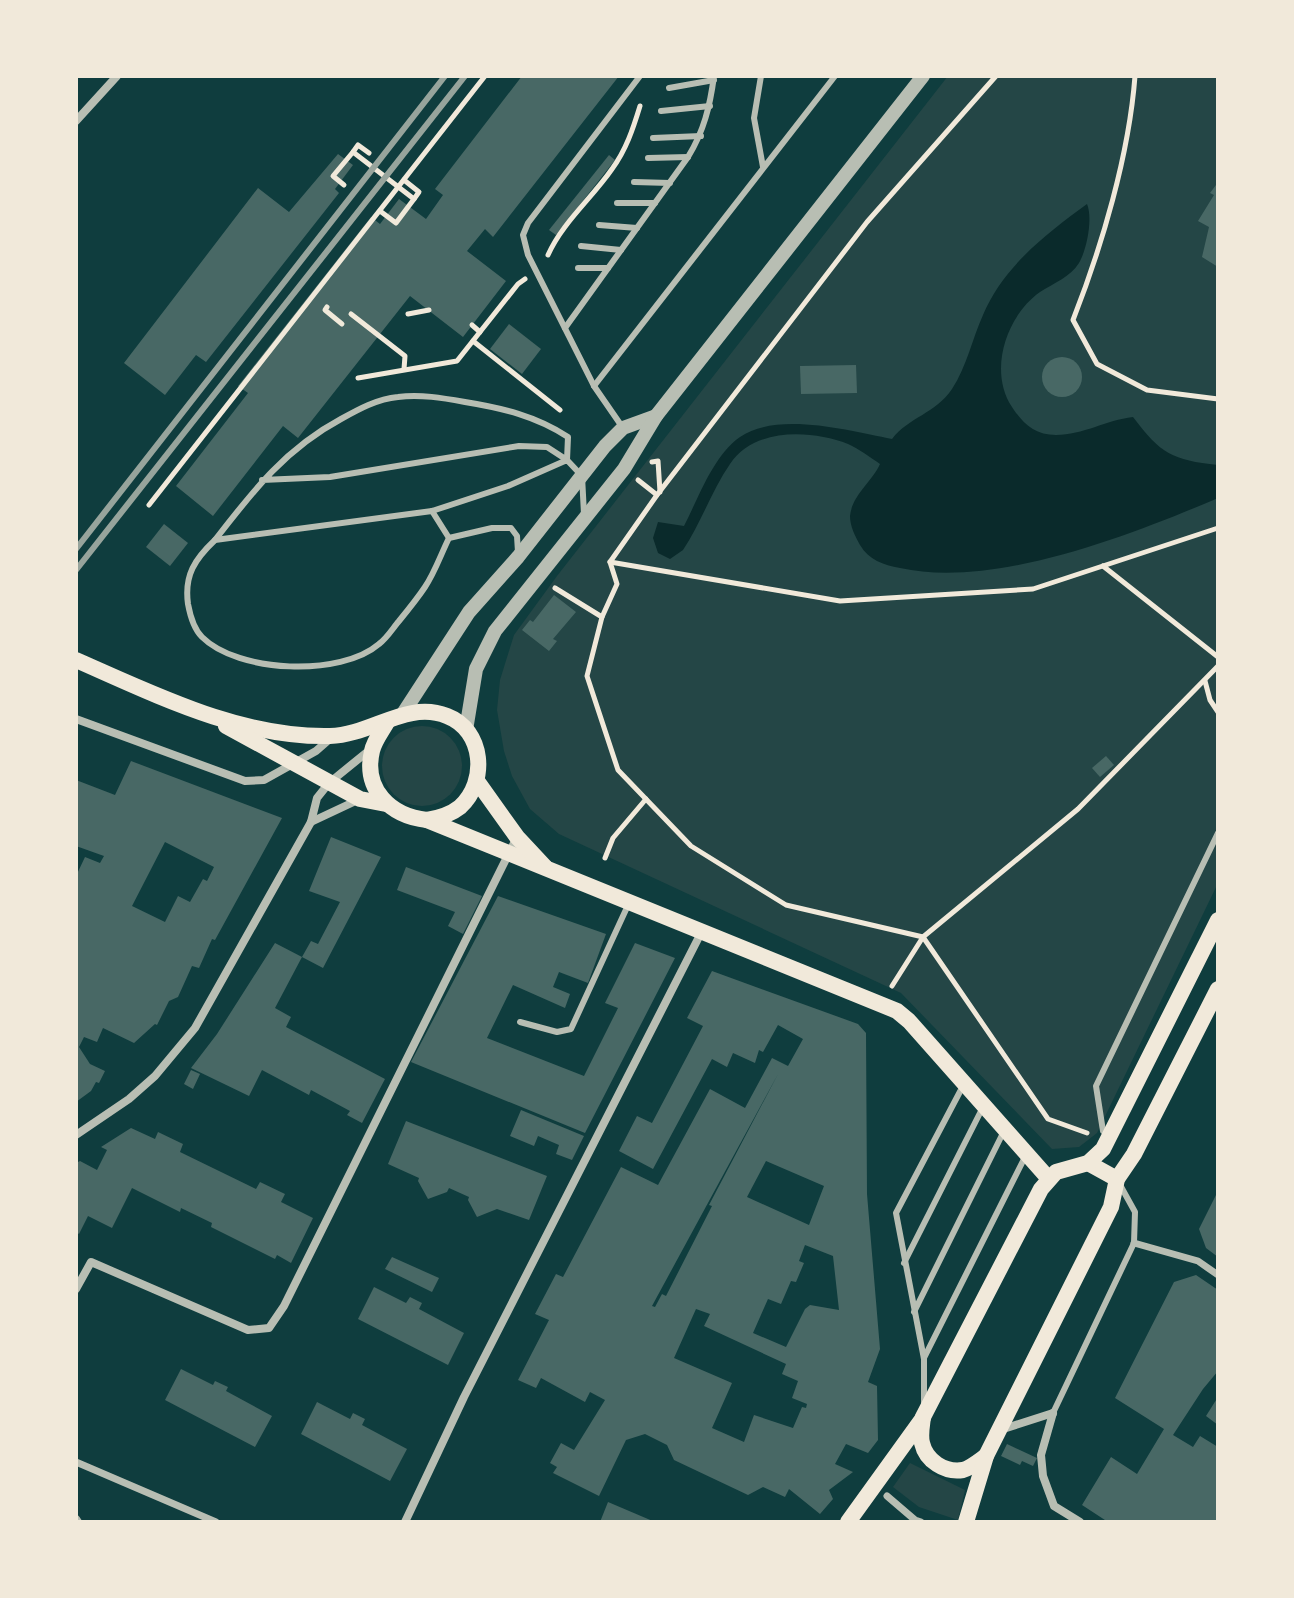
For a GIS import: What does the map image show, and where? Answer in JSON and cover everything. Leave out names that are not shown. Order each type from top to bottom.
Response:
[{"type":"main road","points":[[76,660],[203,713],[360,799],[386,804],[412,818],[427,820],[897,1011],[1049,1179]]},
{"type":"main road","points":[[203,713],[268,731],[333,736],[432,711],[451,717],[466,730],[476,745],[479,763],[477,781],[470,796],[459,808],[444,817],[427,820]]},
{"type":"main road","points":[[386,804],[374,788],[370,768],[373,747],[394,719]]},
{"type":"main road","points":[[477,781],[517,837],[549,871]]},
{"type":"main road","points":[[848,1522],[923,1417],[1041,1189],[1049,1179],[1065,1169],[1088,1163],[1107,1142],[1218,920]]},
{"type":"main road","points":[[966,1522],[986,1456],[1111,1207],[1117,1179],[1134,1154],[1218,989]]},
{"type":"main road","points":[[1088,1163],[1117,1179]]},
{"type":"main road","points":[[923,1417],[921,1441],[926,1454],[935,1463],[953,1470],[965,1469],[986,1456]]},
{"type":"street","points":[[76,121],[117,76]]},
{"type":"street","points":[[466,730],[476,669],[495,631],[585,522],[624,469],[656,416],[923,76]]},
{"type":"street","points":[[394,719],[469,612],[623,428],[656,416]]},
{"type":"street","points":[[76,719],[245,781],[264,780],[316,751],[333,736]]},
{"type":"street","points":[[76,1135],[109,1114],[146,1084],[195,1028],[311,822],[317,798],[329,783],[373,747]]},
{"type":"street","points":[[311,822],[360,799]]},
{"type":"street","points":[[76,1289],[91,1262],[248,1330],[269,1328],[284,1306],[517,837]]},
{"type":"street","points":[[405,1522],[464,1397],[701,933]]},
{"type":"street","points":[[1134,1243],[1198,1261],[1218,1275]]},
{"type":"street","points":[[999,1431],[1053,1413]]},
{"type":"street","points":[[1053,1413],[1041,1455],[1043,1476],[1054,1506],[1080,1522]]},
{"type":"street","points":[[76,1462],[216,1522]]},
{"type":"street","points":[[887,1496],[916,1521]]},
{"type":"lane","points":[[623,428],[594,386],[528,255],[523,235],[528,223],[640,76]]},
{"type":"lane","points":[[761,76],[754,118],[763,167]]},
{"type":"lane","points":[[594,386],[835,76]]},
{"type":"lane","points":[[565,328],[701,136],[714,78],[669,88]]},
{"type":"lane","points":[[661,111],[710,106]]},
{"type":"lane","points":[[653,138],[701,136]]},
{"type":"lane","points":[[648,158],[688,157]]},
{"type":"lane","points":[[634,182],[670,183]]},
{"type":"lane","points":[[617,203],[655,203]]},
{"type":"lane","points":[[599,225],[637,228]]},
{"type":"lane","points":[[581,246],[621,250]]},
{"type":"lane","points":[[578,268],[608,268]]},
{"type":"lane","points":[[449,538],[426,586],[379,645],[333,665],[257,663],[220,650],[201,636],[190,617],[188,582],[191,566],[262,480],[291,451],[324,428],[367,405],[398,397],[444,399],[499,407],[550,425],[568,437],[567,460]]},
{"type":"lane","points":[[262,480],[330,477],[519,446],[547,447],[567,460],[582,476],[585,522]]},
{"type":"lane","points":[[215,540],[432,511],[508,486],[567,460]]},
{"type":"lane","points":[[432,511],[449,538]]},
{"type":"lane","points":[[449,538],[492,528],[511,528],[517,536],[518,557]]},
{"type":"lane","points":[[1107,1142],[1096,1086],[1218,833]]},
{"type":"lane","points":[[520,1022],[557,1032],[571,1029],[629,903]]},
{"type":"lane","points":[[923,1417],[924,1359],[896,1213],[964,1084]]},
{"type":"lane","points":[[904,1263],[984,1106]]},
{"type":"lane","points":[[914,1312],[1005,1130]]},
{"type":"lane","points":[[924,1359],[1027,1154]]},
{"type":"lane","points":[[1053,1413],[1134,1243],[1135,1212],[1117,1179]]},
{"type":"path","points":[[149,505],[485,76]]},
{"type":"path","points":[[610,562],[657,495],[867,222],[996,76]]},
{"type":"path","points":[[1135,76],[1132,117],[1096,261],[1073,320],[1097,364],[1147,390],[1218,399]]},
{"type":"path","points":[[344,185],[333,176],[358,145],[369,153]]},
{"type":"path","points":[[353,152],[414,199]]},
{"type":"path","points":[[380,211],[396,223],[419,192],[404,180]]},
{"type":"path","points":[[327,307],[325,310],[342,324]]},
{"type":"path","points":[[408,314],[429,310]]},
{"type":"path","points":[[351,314],[405,356],[404,369]]},
{"type":"path","points":[[472,325],[480,332]]},
{"type":"path","points":[[473,341],[566,415]]},
{"type":"path","points":[[610,562],[840,601],[1033,589],[1218,528]]},
{"type":"path","points":[[610,562],[617,584],[602,617],[587,676],[618,770],[691,846],[786,905],[923,937],[1048,1119],[1107,1142]]},
{"type":"path","points":[[1103,566],[1218,657]]},
{"type":"path","points":[[548,584],[602,617]]},
{"type":"path","points":[[890,989],[923,937],[1078,809],[1218,666]]},
{"type":"path","points":[[1205,679],[1210,700],[1218,712]]},
{"type":"path","points":[[605,858],[613,838],[646,799]]},
{"type":"shaded area","points":[[948,76],[1218,76],[1218,883],[1097,1133],[1079,1147],[1052,1149],[901,993],[559,834],[530,809],[512,776],[497,710],[500,680],[514,635]]},
{"type":"shaded area","points":[[1087,204],[1088,234],[1079,263],[1066,276],[1028,302],[1010,329],[1001,361],[1005,393],[1025,423],[1036,431],[1049,434],[1076,433],[1133,417],[1169,453],[1189,461],[1218,465],[1218,498],[1104,542],[1019,565],[937,573],[900,568],[872,558],[858,542],[851,523],[854,502],[880,464],[852,446],[834,439],[784,435],[754,443],[740,452],[724,474],[683,550],[670,559],[658,553],[653,538],[658,522],[684,526],[714,466],[740,437],[756,429],[794,424],[892,439],[906,425],[938,404],[957,380],[983,315],[1002,282],[1041,240]]},
{"type":"shaded area","points":[[414,726],[430,726],[451,737],[462,758],[462,774],[451,795],[430,806],[414,806],[400,800],[388,788],[382,774],[382,758],[388,744],[400,732]]},
{"type":"shaded area","points":[[910,1463],[965,1490],[958,1520],[919,1507],[893,1487]]},
{"type":"building","points":[[522,76],[619,76],[493,237],[485,229],[467,251],[506,281],[463,337],[410,296],[298,438],[283,426],[213,516],[176,486],[248,393],[238,386],[371,217],[380,224],[399,199],[426,219],[443,195],[435,189]]},
{"type":"building","points":[[338,154],[353,165],[335,189],[339,193],[206,362],[196,355],[165,395],[124,363],[258,188],[289,212]]},
{"type":"building","points":[[609,155],[615,160],[556,235],[549,230]]},
{"type":"building","points":[[1216,185],[1218,267],[1202,257],[1209,227],[1198,221],[1214,195],[1210,193]]},
{"type":"building","points":[[509,324],[541,349],[522,374],[490,349]]},
{"type":"building","points":[[1062,357],[1076,363],[1082,377],[1076,391],[1062,397],[1048,391],[1042,377],[1048,363]]},
{"type":"building","points":[[856,365],[857,393],[801,394],[800,366]]},
{"type":"building","points":[[164,524],[188,543],[170,566],[146,547]]},
{"type":"building","points":[[554,595],[576,612],[553,639],[557,641],[549,651],[522,630],[530,620],[533,622]]},
{"type":"building","points":[[1106,756],[1114,765],[1100,777],[1092,768]]},
{"type":"building","points":[[131,761],[282,818],[215,940],[212,939],[199,968],[192,966],[178,997],[169,1001],[157,1025],[134,1043],[103,1028],[97,1042],[84,1037],[79,1047],[90,1064],[105,1071],[99,1083],[96,1082],[91,1091],[76,1102],[76,876],[85,857],[100,863],[104,856],[76,846],[76,780],[115,795]],"holes":[[[165,842],[214,867],[190,902],[178,896],[165,922],[132,906]]]},
{"type":"building","points":[[331,837],[381,857],[323,968],[302,957],[311,941],[318,944],[340,902],[309,891]]},
{"type":"building","points":[[406,867],[482,896],[463,934],[448,926],[455,912],[397,890]]},
{"type":"building","points":[[498,896],[606,934],[588,983],[559,972],[553,987],[570,994],[565,1008],[513,985],[487,1038],[584,1076],[618,1008],[605,1003],[635,943],[675,958],[585,1133],[411,1062]]},
{"type":"building","points":[[275,943],[302,957],[275,1008],[291,1017],[286,1027],[385,1079],[362,1123],[347,1115],[350,1111],[311,1090],[309,1095],[262,1070],[249,1096],[191,1068],[217,1034]]},
{"type":"building","points":[[712,971],[858,1024],[866,1033],[867,1194],[880,1349],[868,1382],[877,1386],[878,1440],[868,1453],[846,1444],[835,1464],[853,1472],[829,1490],[833,1499],[820,1514],[789,1489],[785,1497],[763,1487],[748,1495],[674,1460],[667,1445],[645,1434],[626,1440],[599,1496],[553,1473],[557,1467],[550,1463],[561,1443],[574,1450],[605,1400],[590,1392],[585,1402],[541,1378],[536,1388],[518,1380],[549,1320],[535,1314],[556,1274],[563,1277],[621,1167],[658,1185],[710,1089],[745,1108],[772,1058],[788,1066],[803,1039],[778,1025],[763,1052],[759,1050],[755,1063],[733,1053],[727,1067],[712,1059],[653,1169],[619,1151],[637,1116],[652,1123],[703,1026],[687,1018]],"holes":[[[778,1074],[709,1205],[712,1206],[666,1296],[662,1294],[655,1307],[652,1306]],[[766,1161],[824,1186],[809,1225],[747,1197]],[[805,1245],[833,1256],[839,1310],[810,1305],[786,1347],[753,1333],[768,1299],[781,1304],[791,1281],[796,1282],[804,1263],[799,1261]],[[696,1309],[710,1314],[704,1326],[786,1364],[782,1374],[798,1381],[792,1398],[807,1404],[806,1408],[802,1407],[793,1428],[754,1415],[744,1442],[712,1428],[732,1383],[674,1358]]]},
{"type":"building","points":[[191,1070],[200,1074],[193,1089],[184,1084]]},
{"type":"building","points":[[521,1110],[584,1136],[572,1160],[556,1154],[559,1145],[538,1136],[534,1146],[510,1136]]},
{"type":"building","points":[[406,1121],[547,1176],[529,1220],[497,1209],[477,1217],[469,1197],[449,1188],[447,1192],[428,1199],[419,1178],[388,1164]]},
{"type":"building","points":[[131,1128],[155,1139],[158,1132],[183,1144],[180,1152],[256,1189],[260,1182],[285,1194],[281,1202],[313,1218],[291,1263],[277,1255],[275,1259],[211,1227],[212,1223],[181,1208],[180,1212],[132,1188],[112,1228],[88,1216],[79,1234],[76,1232],[76,1163],[80,1161],[97,1170],[107,1150],[101,1147]]},
{"type":"building","points":[[1218,1191],[1218,1257],[1206,1248],[1199,1229]]},
{"type":"building","points":[[392,1257],[439,1278],[432,1292],[385,1269]]},
{"type":"building","points":[[1196,1275],[1218,1290],[1218,1371],[1173,1435],[1193,1447],[1200,1436],[1218,1447],[1218,1522],[1108,1522],[1082,1505],[1111,1457],[1137,1474],[1164,1429],[1115,1398],[1174,1282]]},
{"type":"building","points":[[374,1287],[406,1303],[410,1297],[422,1303],[419,1309],[464,1333],[448,1365],[358,1319]]},
{"type":"building","points":[[181,1369],[213,1385],[215,1381],[228,1387],[226,1391],[272,1416],[255,1447],[165,1400]]},
{"type":"building","points":[[1218,1397],[1218,1425],[1206,1416]]},
{"type":"building","points":[[317,1402],[350,1419],[353,1413],[365,1419],[362,1425],[407,1449],[390,1481],[301,1434]]},
{"type":"building","points":[[1007,1444],[1037,1458],[1033,1466],[1022,1461],[1020,1465],[1001,1456]]},
{"type":"building","points":[[608,1502],[655,1522],[600,1522]]},
{"type":"railway","points":[[76,549],[445,76]]},
{"type":"railway","points":[[76,570],[465,76]]}]
